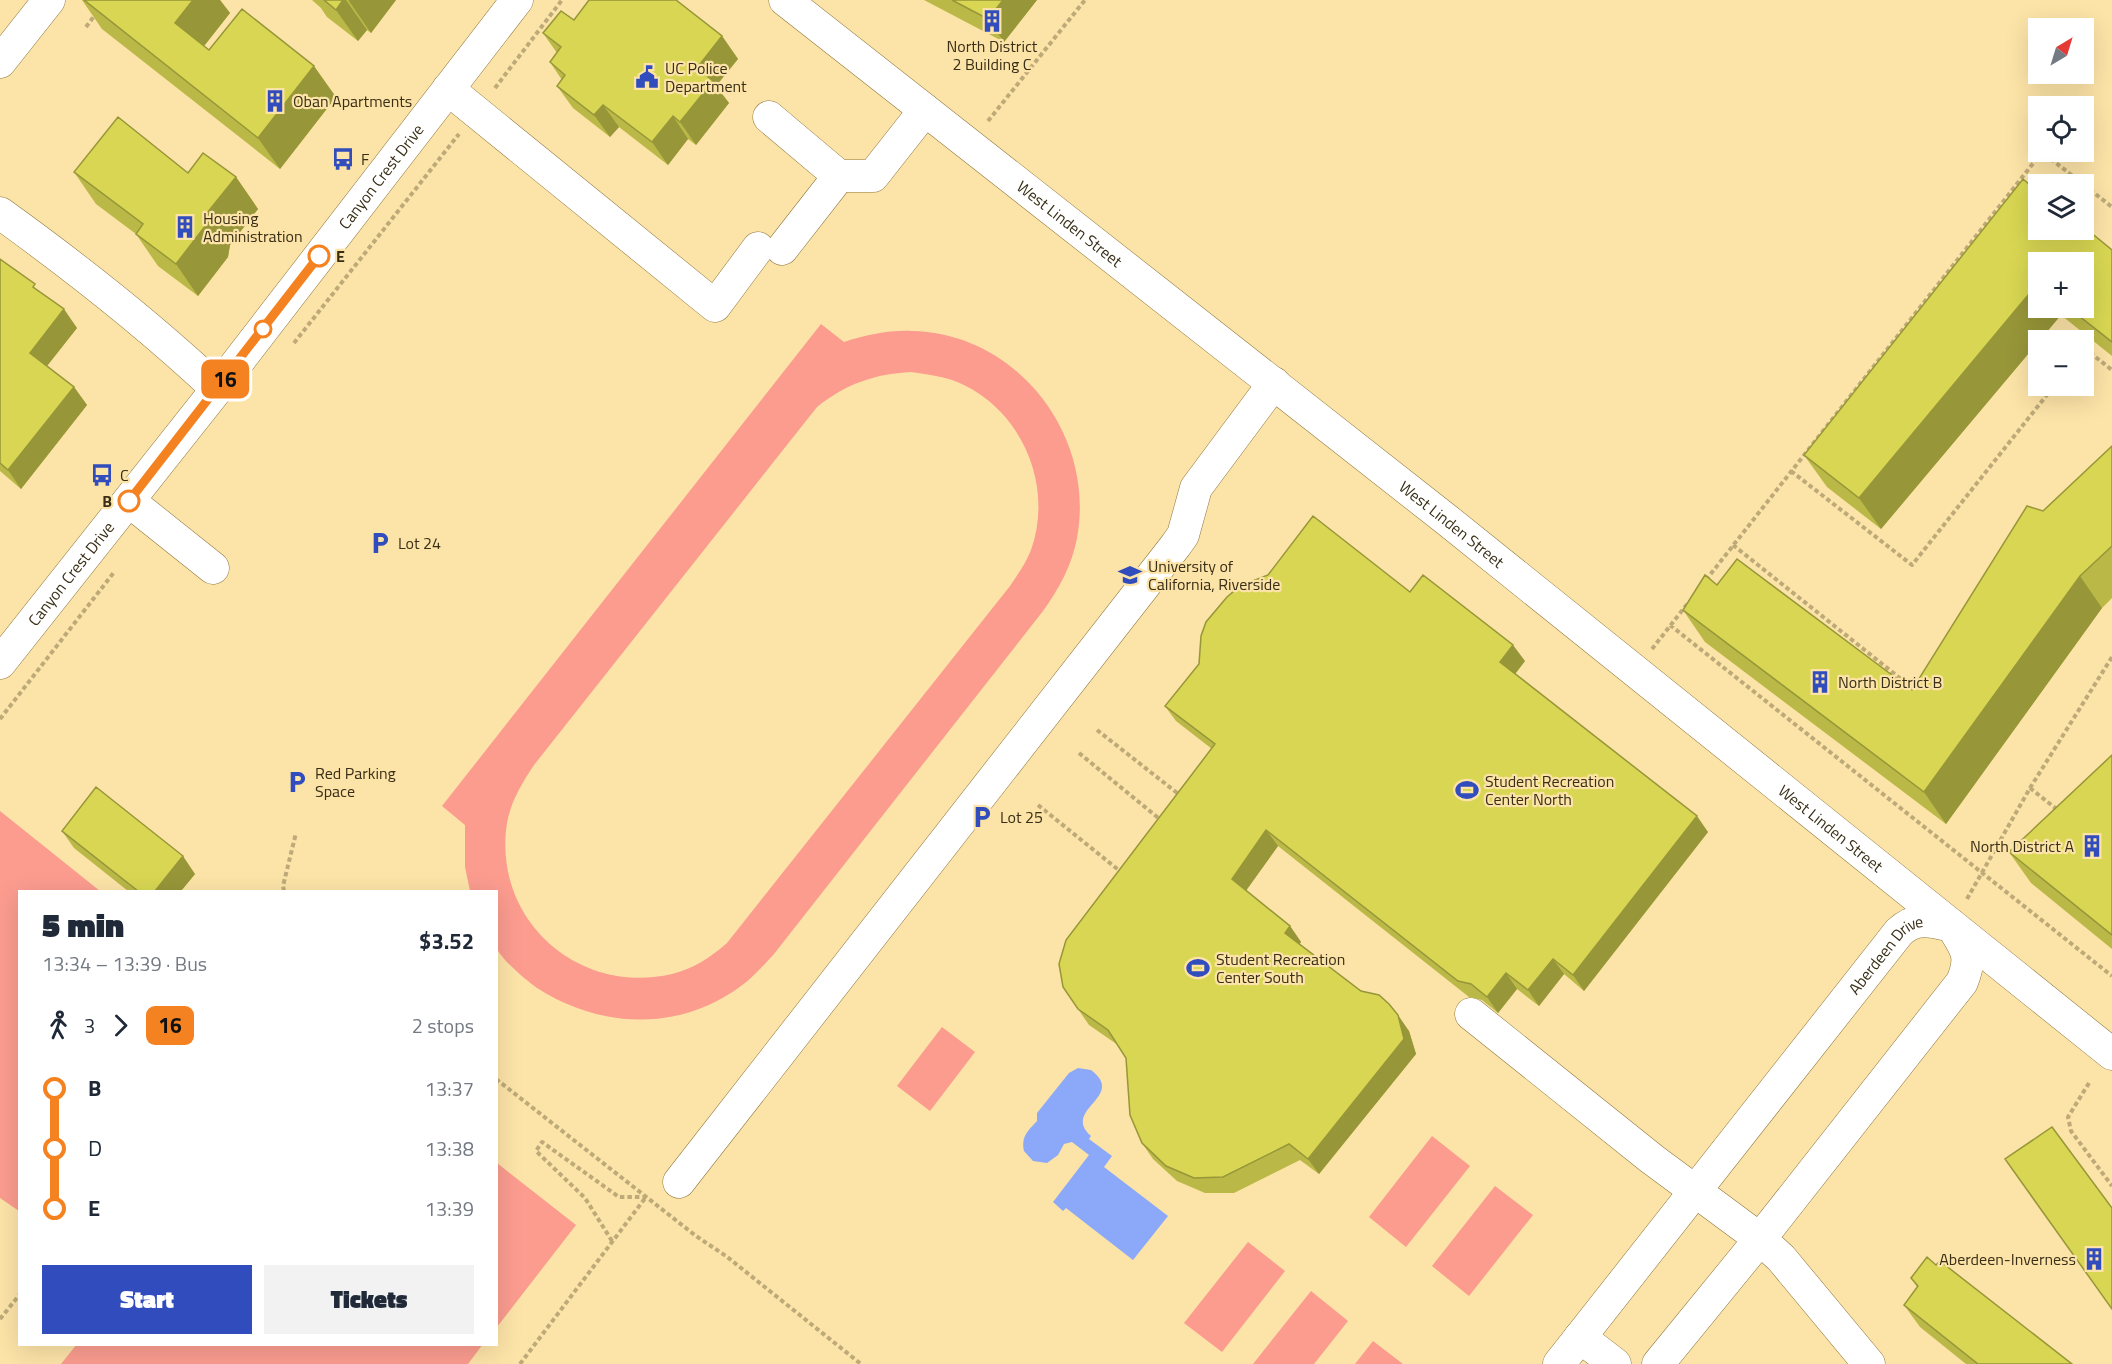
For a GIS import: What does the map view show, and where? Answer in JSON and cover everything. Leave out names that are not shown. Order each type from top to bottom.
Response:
[{"type":"street","points":[[0,62],[49,0]]},
{"type":"street","name":"Canyon Crest Drive","points":[[0,663],[217,389],[517,0]]},
{"type":"street","name":"West Linden Street","points":[[785,0],[1274,383],[2112,1053]]},
{"type":"street","points":[[448,89],[715,306],[839,176]]},
{"type":"street","points":[[769,117],[839,176],[873,176],[925,110]]},
{"type":"street","points":[[0,213],[128,312],[217,389]]},
{"type":"street","points":[[679,1182],[1176,545],[1183,535],[1196,488],[1274,383]]},
{"type":"street","points":[[129,501],[213,568]]},
{"type":"street","name":"Aberdeen Drive","points":[[1559,1364],[1899,932],[1909,922],[1929,921],[1952,926],[1966,950],[1968,966],[1962,982],[1760,1239],[1658,1364]]},
{"type":"street","points":[[1471,1014],[1642,1152],[1760,1239],[1781,1258],[1869,1364]]},
{"type":"street","points":[[1580,1338],[1615,1364]]},
{"type":"path","points":[[969,145],[1085,0]]},
{"type":"path","points":[[86,27],[100,9]]},
{"type":"path","points":[[1705,581],[2042,152],[2069,174]]},
{"type":"path","points":[[2094,193],[2112,207]]},
{"type":"path","points":[[2094,356],[2112,370]]},
{"type":"path","points":[[1791,471],[1912,566],[2046,396]]},
{"type":"path","points":[[1733,545],[1917,692]]},
{"type":"path","points":[[1635,670],[1691,599]]},
{"type":"path","points":[[1670,625],[2112,976]]},
{"type":"path","points":[[1952,926],[2030,788],[2112,657]]},
{"type":"path","points":[[1097,730],[1183,798]]},
{"type":"path","points":[[1079,753],[1164,822]]},
{"type":"path","points":[[2030,788],[2065,815]]},
{"type":"path","points":[[1038,805],[1126,876]]},
{"type":"path","points":[[284,890],[296,833]]},
{"type":"path","points":[[498,1081],[696,1236],[726,1256],[861,1364]]},
{"type":"path","points":[[2089,1083],[2068,1117],[2070,1131],[2112,1186]]},
{"type":"path","points":[[612,1241],[585,1198],[536,1151],[542,1142],[619,1197],[646,1197]]},
{"type":"path","points":[[520,1364],[646,1197]]},
{"type":"path","points":[[0,1319],[18,1296]]},
{"type":"shaded area","points":[[821,324],[844,342],[895,331],[950,336],[985,350],[1015,370],[1041,397],[1061,428],[1074,462],[1080,500],[1077,538],[1064,576],[1043,611],[774,954],[756,974],[740,987],[710,1004],[686,1013],[635,1020],[585,1011],[537,988],[514,969],[498,951],[498,890],[470,890],[465,867],[465,825],[442,806]],"holes":[[[911,372],[937,376],[976,391],[996,407],[1013,427],[1026,449],[1034,473],[1038,499],[1037,524],[1031,550],[1024,564],[1010,586],[727,943],[701,962],[672,974],[637,978],[604,973],[575,961],[549,943],[528,919],[513,890],[506,858],[507,823],[521,785],[534,765],[817,407],[850,386],[873,378]]]},
{"type":"shaded area","points":[[0,811],[99,890],[18,890],[18,1210],[0,1198]]},
{"type":"shaded area","points":[[942,1027],[975,1052],[930,1111],[897,1086]]},
{"type":"shaded area","points":[[1432,1136],[1470,1166],[1406,1247],[1369,1217]]},
{"type":"shaded area","points":[[498,1164],[576,1225],[498,1326]]},
{"type":"shaded area","points":[[1495,1186],[1533,1215],[1469,1296],[1432,1266]]},
{"type":"shaded area","points":[[1248,1242],[1285,1271],[1222,1352],[1184,1323]]},
{"type":"shaded area","points":[[1311,1291],[1348,1321],[1314,1364],[1253,1364]]},
{"type":"shaded area","points":[[1373,1341],[1403,1364],[1355,1364]]},
{"type":"shaded area","points":[[75,1346],[482,1346],[468,1364],[61,1364]]},
{"type":"water","points":[[1078,1068],[1091,1070],[1100,1079],[1102,1088],[1099,1096],[1083,1118],[1084,1127],[1091,1136],[1089,1139],[1112,1156],[1104,1167],[1168,1216],[1133,1260],[1066,1208],[1063,1211],[1053,1202],[1089,1155],[1072,1142],[1064,1144],[1058,1155],[1047,1163],[1033,1161],[1024,1151],[1024,1138],[1037,1121],[1037,1113],[1069,1073]]},
{"type":"building","points":[[84,0],[193,0],[175,23],[209,50],[242,9],[314,66],[258,138]]},
{"type":"building","points":[[324,0],[343,0],[336,10]]},
{"type":"building","name":"UC Police Department","points":[[589,0],[676,0],[722,36],[697,68],[713,81],[680,122],[673,116],[652,142],[603,105],[594,115],[557,86],[565,75],[550,62],[561,47],[543,33],[561,11],[574,20]]},
{"type":"building","points":[[952,0],[1003,0],[988,19]]},
{"type":"building","points":[[118,117],[188,173],[203,153],[236,177],[207,213],[206,225],[176,264],[136,234],[143,224],[74,172]]},
{"type":"building","points":[[2023,179],[2028,183],[2028,240],[2094,240],[2094,235],[2112,250],[2112,342],[2082,318],[2094,318],[2094,252],[2028,252],[2028,295],[1859,498],[1804,455]]},
{"type":"building","points":[[0,259],[35,284],[33,287],[64,309],[30,353],[74,387],[8,470],[0,463]]},
{"type":"building","name":"North District B","points":[[2112,446],[2112,546],[2080,576],[1924,792],[1683,610],[1705,575],[1717,585],[1737,559],[1912,690],[2027,506],[2043,511]]},
{"type":"building","points":[[1313,516],[1410,592],[1423,575],[1513,645],[1500,662],[1697,816],[1573,975],[1553,959],[1528,990],[1506,973],[1487,997],[1471,984],[1458,981],[1266,830],[1232,879],[1290,926],[1285,933],[1361,991],[1379,995],[1389,1004],[1398,1015],[1404,1039],[1308,1159],[1289,1144],[1223,1177],[1194,1178],[1166,1166],[1142,1143],[1130,1115],[1126,1058],[1108,1030],[1078,1009],[1063,987],[1059,964],[1066,940],[1215,744],[1165,706],[1199,664],[1201,636],[1206,622],[1227,597],[1240,586],[1268,575]]},
{"type":"building","points":[[2112,755],[2112,935],[2009,852]]},
{"type":"building","points":[[96,787],[183,856],[156,890],[137,890],[62,831]]},
{"type":"building","name":"Aberdeen-Inverness","points":[[2052,1127],[2112,1208],[2112,1309],[2005,1159]]},
{"type":"building","name":"Aberdeen-Inverness","points":[[1927,1257],[1936,1265],[1940,1261],[2072,1364],[1978,1364],[1904,1305],[1918,1286],[1911,1278]]},
{"type":"bus line","name":"16","points":[[129,501],[319,256]]},
{"type":"place","name":"North District 2 Building C","points":[[992,21]]},
{"type":"place","name":"UC Police Department","points":[[647,77]]},
{"type":"place","name":"Oban Apartments","points":[[275,101]]},
{"type":"place","name":"F","points":[[343,159]]},
{"type":"place","name":"Housing Administration","points":[[185,227]]},
{"type":"place","name":"E","points":[[319,256]]},
{"type":"place","name":"C","points":[[102,475]]},
{"type":"place","name":"B","points":[[129,501]]},
{"type":"place","name":"Lot 24","points":[[380,543]]},
{"type":"place","name":"University of California, Riverside","points":[[1130,575]]},
{"type":"place","name":"North District B","points":[[1820,682]]},
{"type":"place","name":"Red Parking Space","points":[[297,782]]},
{"type":"place","name":"Student Recreation Center North","points":[[1467,790]]},
{"type":"place","name":"Lot 25","points":[[982,817]]},
{"type":"place","name":"North District A","points":[[2092,846]]},
{"type":"place","name":"Student Recreation Center South","points":[[1198,968]]},
{"type":"place","name":"Aberdeen-Inverness","points":[[2094,1259]]}]
